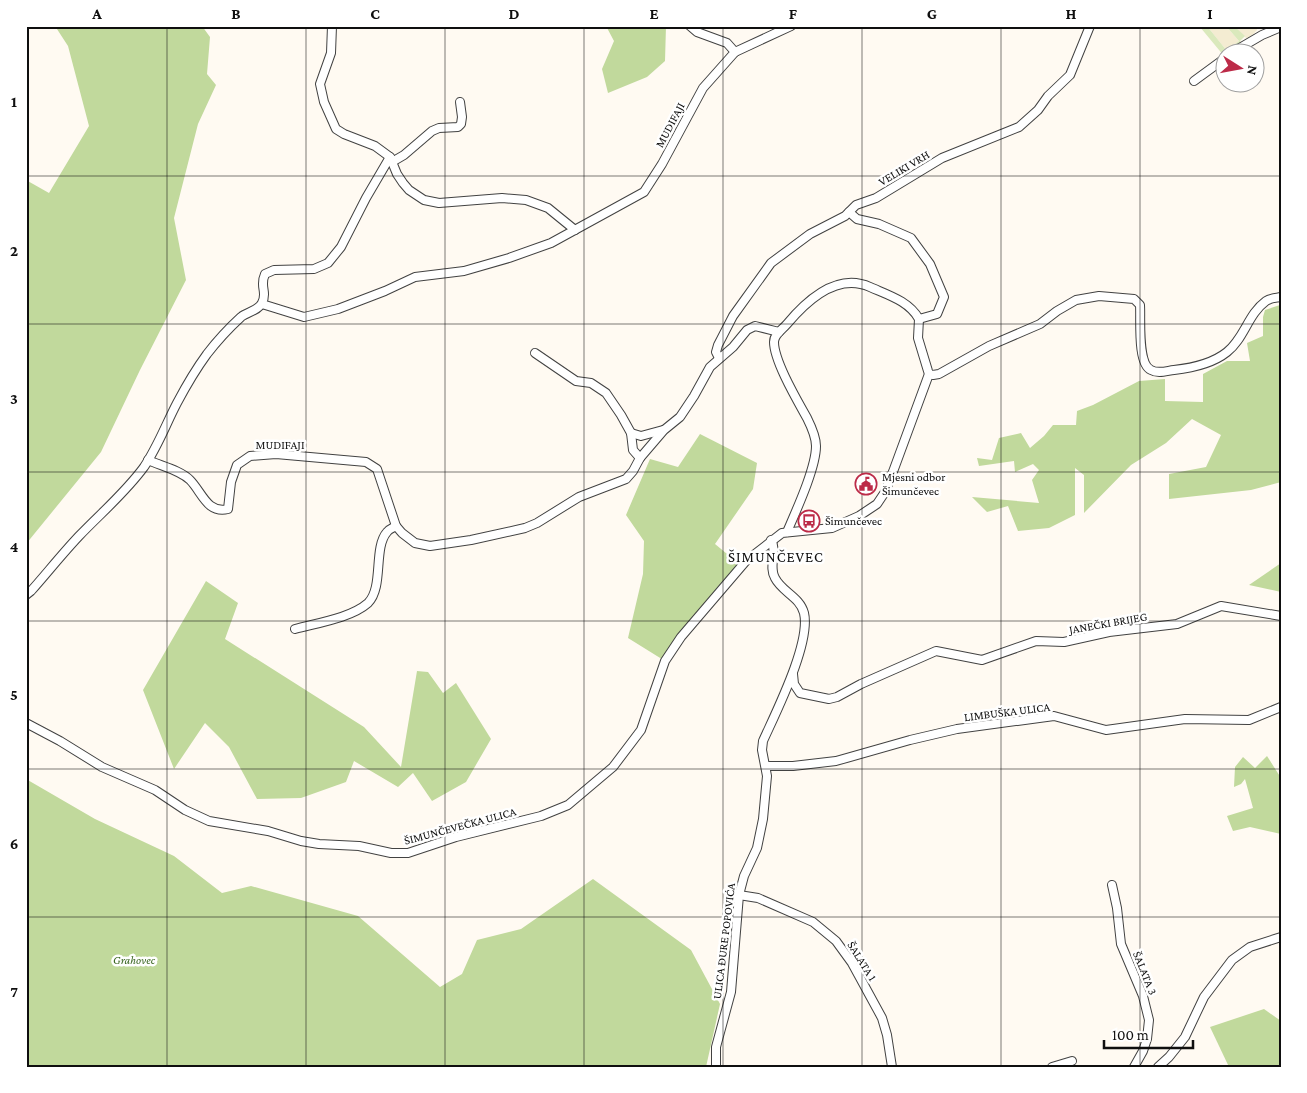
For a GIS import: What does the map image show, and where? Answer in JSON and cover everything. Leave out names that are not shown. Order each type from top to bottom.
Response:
[{"type":"street","points":[[332,26],[331,53],[320,84],[324,102],[336,128],[344,134],[375,146],[391,159],[403,183],[409,190],[424,200],[439,203],[502,198],[526,200],[548,208],[575,230]]},
{"type":"street","points":[[690,26],[697,32],[727,43],[735,52],[791,26]]},
{"type":"street","name":"VELIKI VRH","points":[[719,358],[716,352],[718,345],[733,316],[766,267],[810,234],[849,212],[856,205],[876,198],[905,182],[926,166],[1019,127],[1070,75],[1090,26]]},
{"type":"street","points":[[1250,42],[1281,27]]},
{"type":"street","name":"MUDIFAJI","points":[[262,304],[304,317],[338,309],[415,277],[464,271],[510,258],[551,243],[644,192],[662,164],[703,88],[735,52]]},
{"type":"street","points":[[1194,81],[1214,66]]},
{"type":"street","points":[[26,595],[32,591],[78,537],[120,496],[148,460],[155,450],[177,403],[205,357],[243,315],[254,311],[262,304],[264,296],[262,281],[265,274],[274,270],[314,269],[328,263],[341,247],[366,198],[391,159],[410,151],[432,131],[439,128],[458,127],[461,124],[462,117],[460,102]]},
{"type":"street","points":[[849,212],[857,219],[879,224],[911,238],[930,264],[944,297],[937,314],[919,319]]},
{"type":"street","points":[[787,532],[812,467],[816,444],[810,424],[780,362],[774,343],[775,336],[803,305],[826,289],[841,284],[854,283],[866,285],[906,303],[919,319],[918,338],[929,374],[933,375],[939,374],[989,346],[1040,324],[1076,300],[1098,296],[1134,299],[1140,305],[1141,349],[1146,366],[1150,370],[1159,372],[1210,363],[1227,352],[1239,340],[1259,308],[1267,300],[1281,298]]},
{"type":"street","points":[[295,629],[346,615],[368,603],[373,597],[376,585],[385,535],[396,526],[415,543],[430,546],[471,540],[525,528],[579,497],[626,479],[640,458],[664,430],[680,417],[694,396],[705,374],[719,358],[733,347],[747,330],[755,326],[779,332]]},
{"type":"street","points":[[535,353],[576,382],[592,383],[606,393],[622,415],[631,433],[633,450],[640,458]]},
{"type":"street","name":"ŠIMUNČEVEČKA ULICA","points":[[26,723],[102,767],[155,790],[185,810],[210,821],[268,831],[301,841],[359,846],[391,853],[408,853],[456,837],[541,816],[568,805],[614,767],[641,730],[665,661],[681,636],[746,561],[782,533],[832,528],[859,516],[877,504],[885,492],[929,374]]},
{"type":"street","points":[[631,433],[641,436],[664,430]]},
{"type":"street","name":"MUDIFAJI","points":[[148,460],[175,471],[190,480],[205,501],[213,508],[222,510],[228,509],[231,482],[237,465],[250,456],[276,454],[366,462],[377,469],[396,526]]},
{"type":"street","name":"ULICA ĐURE POPOVIĆA","points":[[716,1067],[716,1048],[731,992],[739,896],[744,876],[757,848],[763,819],[767,776],[762,750],[763,741],[793,674],[804,625],[804,613],[798,602],[774,578],[772,564],[774,548],[771,540]]},
{"type":"street","name":"JANEČKI BRIJEG","points":[[781,699],[800,693],[829,699],[837,697],[861,684],[936,651],[982,660],[1036,641],[1064,642],[1108,632],[1177,624],[1221,606],[1281,616]]},
{"type":"street","points":[[793,674],[794,684],[800,693]]},
{"type":"street","name":"LIMBUŠKA ULICA","points":[[766,766],[793,766],[836,762],[910,740],[957,729],[1054,716],[1106,730],[1185,719],[1249,720],[1281,707]]},
{"type":"street","name":"ŠALATA 3","points":[[1112,885],[1118,908],[1121,944],[1143,996],[1149,1020],[1147,1039],[1134,1067]]},
{"type":"street","name":"ŠALATA 1","points":[[739,896],[758,898],[813,922],[836,941],[852,963],[882,1018],[892,1067]]},
{"type":"street","points":[[1158,1067],[1185,1037],[1204,997],[1232,960],[1250,946],[1281,937]]},
{"type":"street","points":[[1052,1067],[1072,1061]]},
{"type":"shaded area","points":[[1207,26],[1226,26],[1239,41],[1220,42]]},
{"type":"shaded area","points":[[1234,26],[1256,26],[1257,30],[1248,40]]},
{"type":"green space","points":[[55,26],[202,26],[210,37],[207,74],[216,85],[198,124],[174,218],[186,280],[101,452],[26,544],[26,180],[49,193],[89,126],[68,46]]},
{"type":"green space","points":[[606,26],[666,26],[665,61],[647,77],[608,93],[602,69],[614,41]]},
{"type":"green space","points":[[1207,26],[1220,42],[1214,42],[1214,44],[1200,27]]},
{"type":"green space","points":[[1226,26],[1234,26],[1245,36],[1240,41],[1238,42],[1239,41]]},
{"type":"green space","points":[[1280,305],[1281,482],[1251,490],[1169,499],[1169,474],[1206,467],[1221,435],[1192,419],[1166,443],[1131,465],[1084,513],[1084,475],[1075,468],[1075,515],[1049,528],[1018,531],[1008,506],[987,512],[972,497],[1039,503],[1032,480],[1039,470],[1033,464],[1015,472],[1014,461],[979,466],[977,458],[992,460],[999,438],[1021,433],[1030,448],[1053,425],[1076,425],[1077,411],[1093,405],[1139,381],[1165,379],[1165,401],[1203,402],[1203,374],[1227,361],[1250,361],[1247,343],[1263,336],[1265,310]]},
{"type":"green space","points":[[700,434],[757,463],[753,489],[715,544],[738,563],[665,661],[628,638],[643,574],[644,541],[626,515],[650,459],[678,467]]},
{"type":"green space","points":[[1281,563],[1281,592],[1249,585]]},
{"type":"green space","points":[[206,581],[238,603],[225,639],[364,727],[401,767],[417,671],[428,672],[443,693],[456,683],[491,739],[466,782],[432,801],[413,773],[398,787],[354,761],[346,782],[301,798],[257,799],[229,747],[205,723],[174,769],[143,690]]},
{"type":"green space","points":[[1267,756],[1281,778],[1281,834],[1250,827],[1233,831],[1227,816],[1253,808],[1245,779],[1241,784],[1234,787],[1235,767],[1243,757],[1255,768]]},
{"type":"green space","name":"Grahovec","points":[[26,779],[95,819],[174,856],[222,893],[251,886],[358,916],[440,987],[462,974],[477,940],[521,929],[593,879],[691,950],[720,1004],[706,1067],[26,1067]]},
{"type":"green space","points":[[1264,1009],[1281,1021],[1281,1067],[1229,1067],[1210,1027]]},
{"type":"place","name":"Mjesni odbor Šimunčevec","points":[[866,484]]},
{"type":"place","name":"Šimunčevec","points":[[809,521]]},
{"type":"district","name":"ŠIMUNČEVEC","points":[[776,557]]}]
